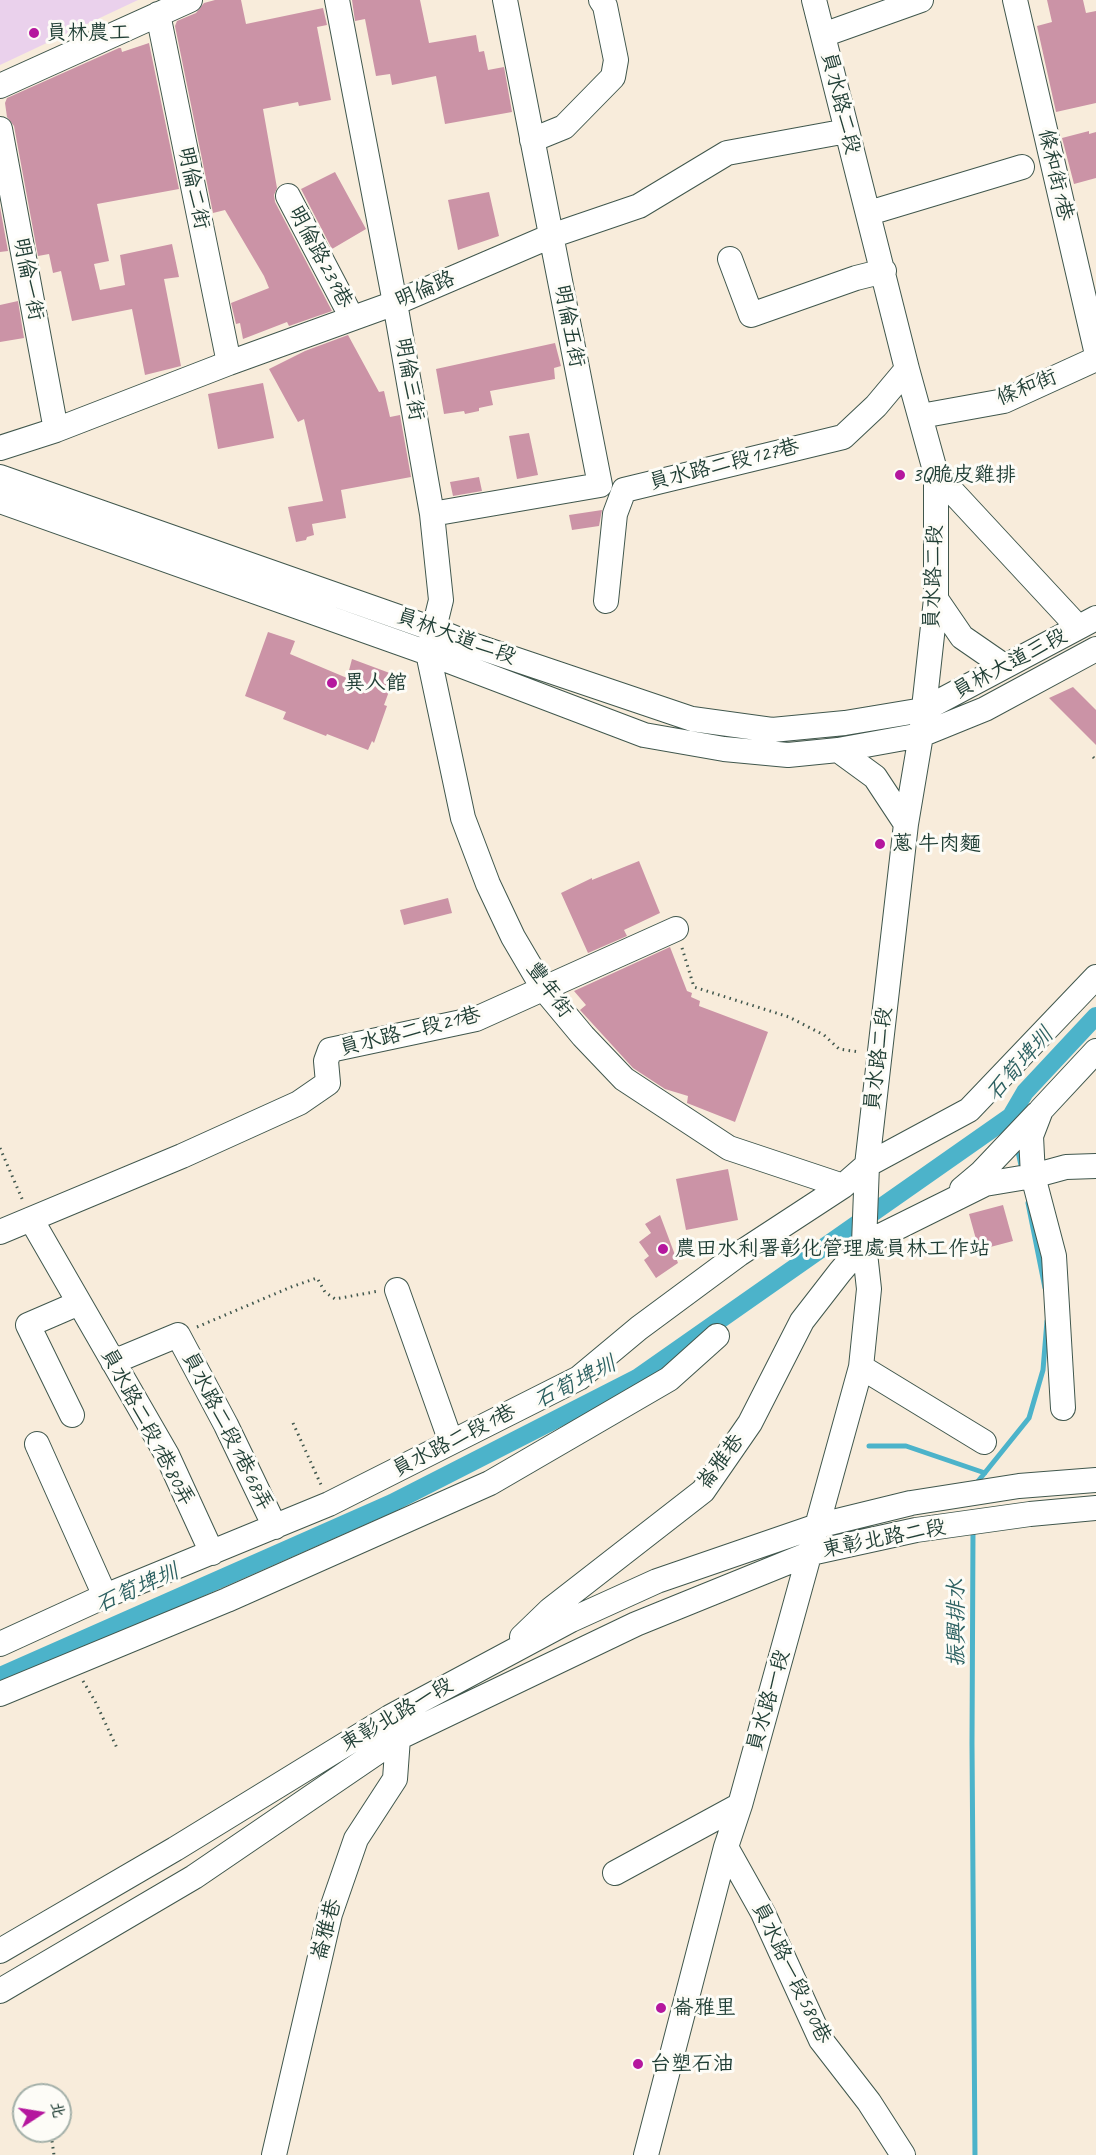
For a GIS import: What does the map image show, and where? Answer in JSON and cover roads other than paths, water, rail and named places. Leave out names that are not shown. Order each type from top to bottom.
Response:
[{"type":"street","points":[[0,86],[190,0]]},
{"type":"street","name":"明倫三街","points":[[337,0],[395,303],[432,514],[441,600],[428,653]]},
{"type":"street","name":"明倫五街","points":[[505,0],[600,485]]},
{"type":"street","points":[[532,140],[564,127],[613,77],[616,60],[605,6],[601,0]]},
{"type":"street","name":"員水路二段","points":[[814,0],[907,369],[936,474],[936,599],[921,735],[906,824],[879,1055],[867,1165],[864,1244]]},
{"type":"street","points":[[823,35],[921,0]]},
{"type":"street","name":"條和街1巷","points":[[1015,0],[1096,350]]},
{"type":"street","name":"明倫二街","points":[[158,14],[229,363]]},
{"type":"street","name":"明倫一街","points":[[0,129],[56,430]]},
{"type":"street","name":"明倫路","points":[[0,448],[56,430],[229,363],[395,303],[551,237],[639,206],[727,153],[847,131]]},
{"type":"street","points":[[869,213],[1022,166]]},
{"type":"street","name":"明倫路239巷","points":[[288,196],[352,318]]},
{"type":"street","points":[[730,259],[751,315],[856,278],[884,271]]},
{"type":"street","name":"條和街","points":[[921,416],[1004,402],[1096,359]]},
{"type":"street","name":"員水路二段127巷","points":[[606,600],[615,514],[624,490],[843,436],[876,406],[907,369]]},
{"type":"street","points":[[936,474],[1087,623]]},
{"type":"street","name":"員林大道二段","points":[[0,477],[692,719],[772,729],[845,723],[923,710]]},
{"type":"street","points":[[432,514],[600,485],[621,498]]},
{"type":"street","name":"員林大道二段","points":[[0,501],[428,653],[644,735],[724,748],[788,755],[838,750],[921,735]]},
{"type":"street","points":[[936,599],[962,637],[1004,666]]},
{"type":"street","name":"員林大道三段","points":[[923,710],[1087,623]]},
{"type":"street","name":"員林大道三段","points":[[921,735],[986,709],[1096,649]]},
{"type":"street","name":"豐年街","points":[[428,653],[464,818],[489,884],[513,937],[543,988],[583,1036],[624,1078],[652,1098],[729,1148],[843,1186]]},
{"type":"street","points":[[838,750],[875,777],[906,824]]},
{"type":"street","name":"員水路二段21巷","points":[[0,1232],[172,1160],[299,1102],[328,1083],[326,1061],[330,1050],[476,1019],[676,929]]},
{"type":"street","name":"員水路二段1巷","points":[[0,1644],[105,1596],[329,1504],[579,1378],[639,1328],[739,1254],[843,1186],[867,1165],[969,1110],[1096,977]]},
{"type":"street","points":[[864,1244],[949,1201],[983,1178],[1041,1110],[1096,1051]]},
{"type":"street","points":[[1041,1110],[1031,1136],[1033,1176],[1054,1256],[1063,1408]]},
{"type":"street","points":[[983,1178],[1033,1176],[1066,1167],[1096,1166]]},
{"type":"street","name":"員水路二段1巷80弄","points":[[31,1219],[167,1455],[212,1553]]},
{"type":"street","name":"員水路一段","points":[[646,2155],[726,1847],[811,1553],[861,1367],[869,1289],[864,1244]]},
{"type":"street","name":"崙雅巷","points":[[498,1659],[550,1610],[703,1491],[750,1423],[802,1321],[864,1244]]},
{"type":"street","points":[[398,1290],[451,1442]]},
{"type":"street","points":[[72,1415],[28,1325],[79,1303]]},
{"type":"street","name":"員水路二段1巷68弄","points":[[113,1362],[178,1335],[226,1425],[275,1527]]},
{"type":"street","points":[[0,1694],[227,1600],[490,1483],[669,1379],[717,1336]]},
{"type":"street","points":[[861,1367],[984,1442]]},
{"type":"street","points":[[37,1444],[105,1596]]},
{"type":"street","name":"東彰北路二段","points":[[817,1526],[911,1503],[1019,1486],[1096,1480]]},
{"type":"street","name":"東彰北路二段","points":[[811,1553],[916,1530],[1096,1508]]},
{"type":"street","name":"東彰北路一段","points":[[0,1991],[194,1877],[394,1728],[498,1659],[571,1620],[657,1581],[817,1526]]},
{"type":"street","name":"東彰北路一段","points":[[0,1951],[175,1849],[394,1728],[636,1624],[811,1553]]},
{"type":"street","name":"崙雅巷","points":[[274,2155],[330,1914],[356,1839],[395,1779],[394,1728]]},
{"type":"street","points":[[615,1873],[740,1805]]},
{"type":"street","name":"員水路一段580巷","points":[[726,1847],[763,1913],[821,2040],[869,2103],[903,2155]]},
{"type":"waterway","name":"石筍埤圳","points":[[0,1676],[392,1503],[637,1378],[1011,1116],[1025,1092],[1096,1016]]},
{"type":"waterway","name":"振興排水","points":[[1011,1116],[1014,1129]]},
{"type":"waterway","name":"振興排水","points":[[1017,1147],[1022,1170]]},
{"type":"waterway","name":"振興排水","points":[[1028,1203],[1045,1288]]},
{"type":"waterway","name":"振興排水","points":[[975,1485],[1029,1418],[1043,1370],[1047,1321]]},
{"type":"waterway","points":[[869,1446],[906,1446],[985,1473]]},
{"type":"waterway","name":"振興排水","points":[[973,1530],[975,2155]]},
{"type":"place","name":"員林農工","points":[[34,33]]},
{"type":"place","name":"3Q脆皮雞排","points":[[900,475]]},
{"type":"place","name":"異人館","points":[[332,683]]},
{"type":"place","name":"蔥 牛肉麵","points":[[880,844]]},
{"type":"place","name":"農田水利署彰化管理處員林工作站","points":[[663,1249]]},
{"type":"place","name":"崙雅里","points":[[661,2008]]},
{"type":"place","name":"台塑石油","points":[[638,2064]]}]
